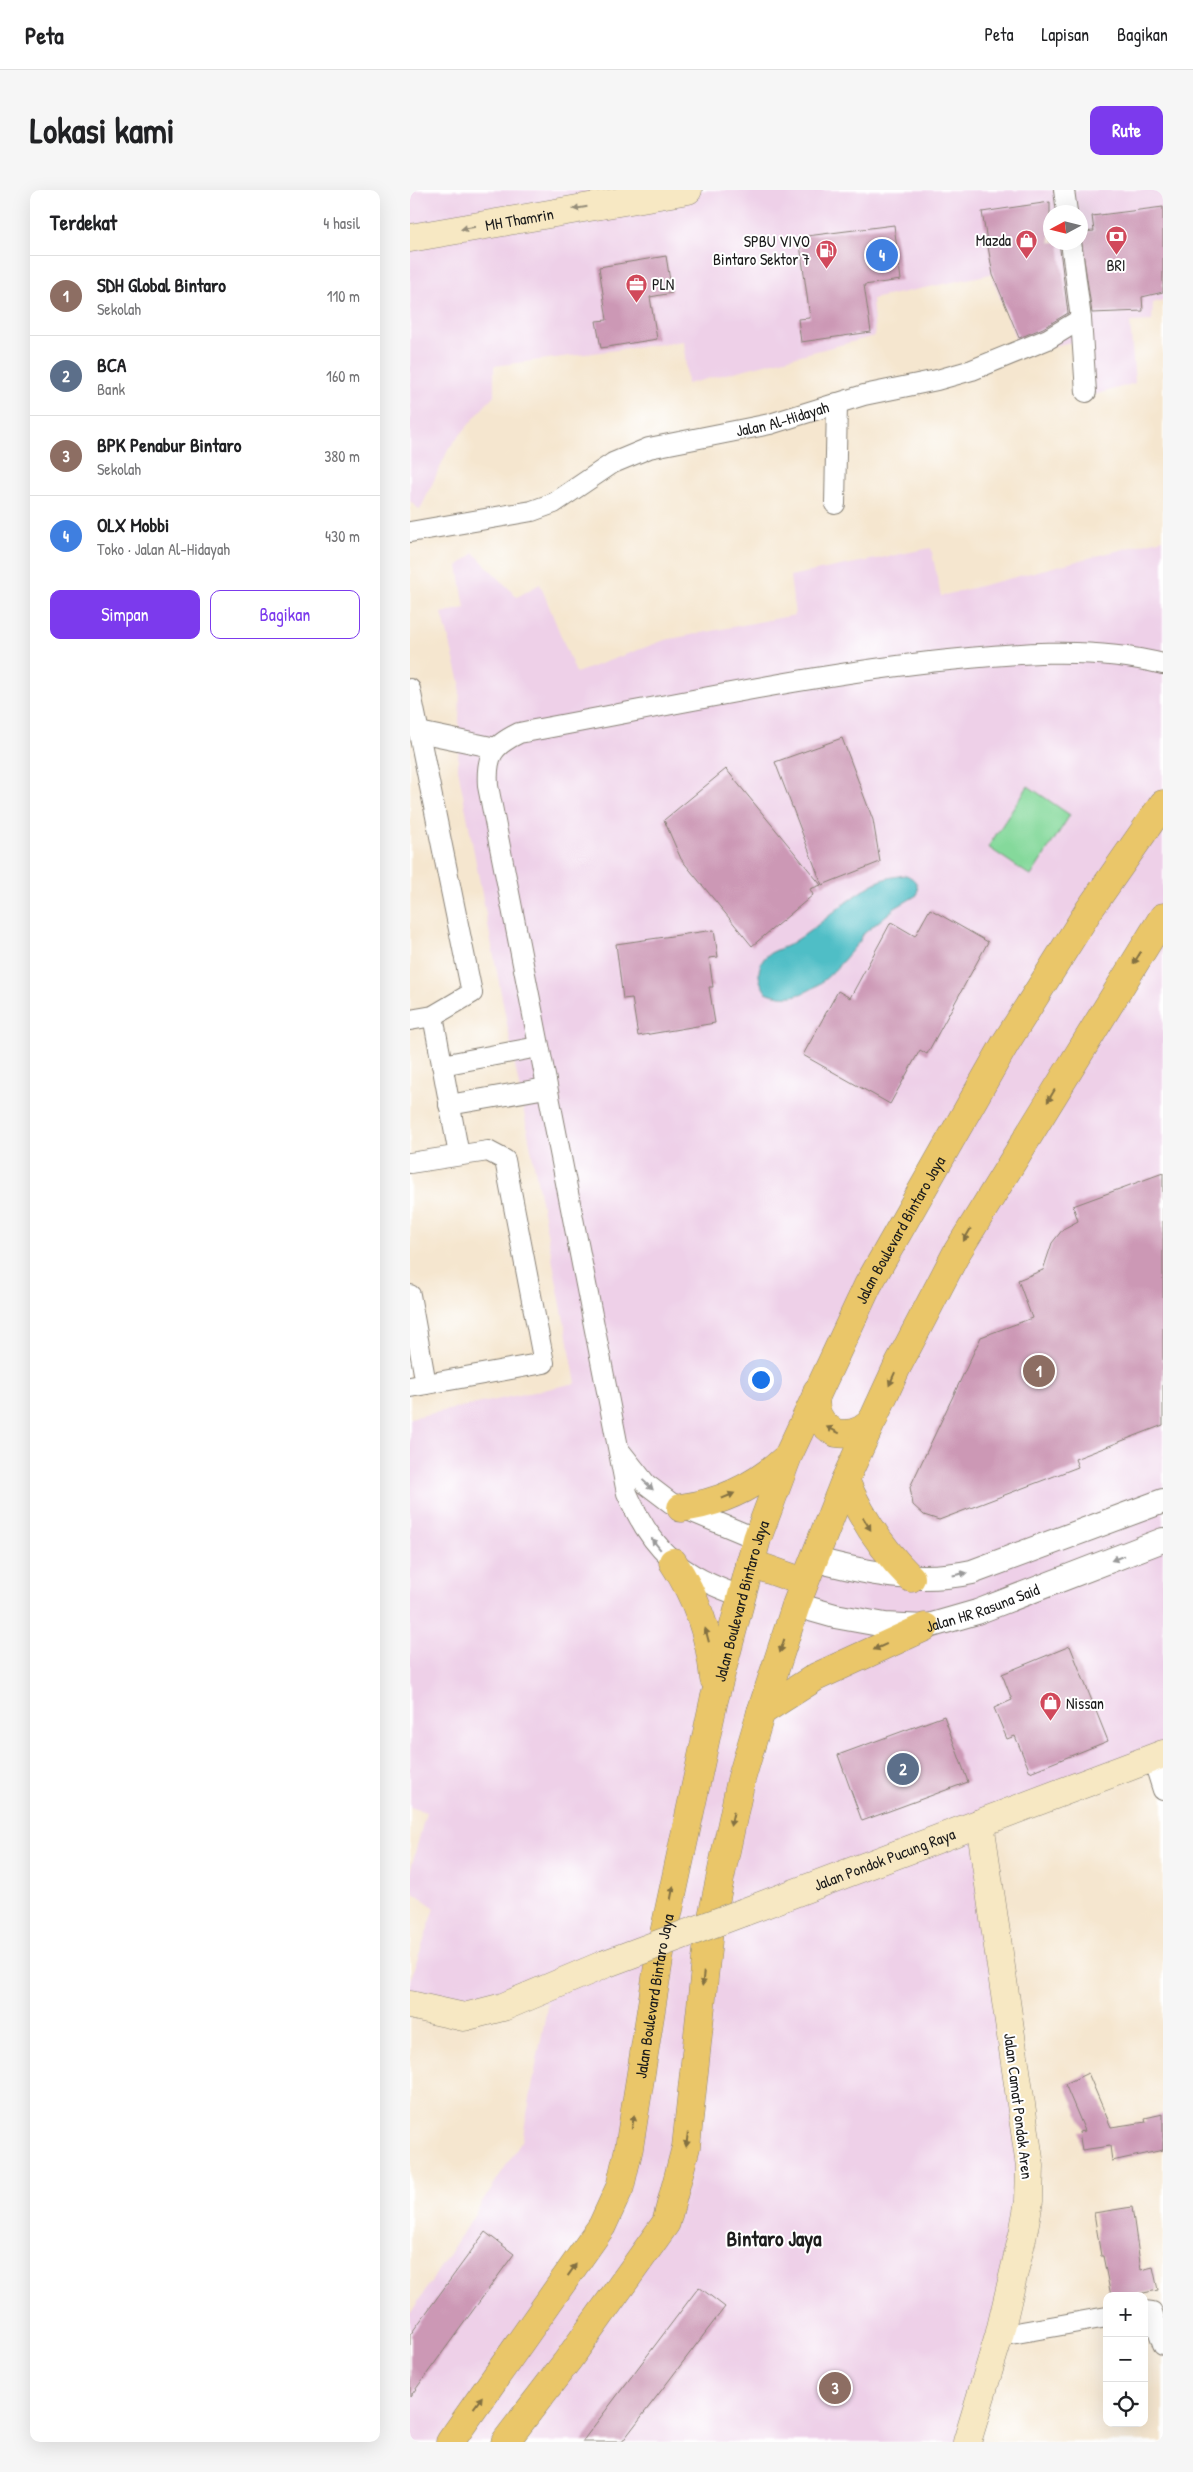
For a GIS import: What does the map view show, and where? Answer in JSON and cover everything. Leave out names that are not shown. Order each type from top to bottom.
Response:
[{"type":"main road","name":"MH Thamrin","points":[[410,238],[688,190]]},
{"type":"main road","name":"Jalan Boulevard Bintaro Jaya","points":[[450,2442],[602,2226],[620,2187],[629,2148],[661,1947],[714,1700],[753,1551],[788,1456],[868,1285],[1005,1044],[1089,910],[1163,804]]},
{"type":"main road","points":[[506,2442],[568,2360],[666,2223],[686,2147],[709,1931],[741,1780],[761,1712],[804,1582],[845,1480],[918,1326],[966,1237],[1163,917]]},
{"type":"main road","points":[[817,1391],[815,1405],[819,1419],[836,1433],[858,1432],[870,1424],[874,1418]]},
{"type":"main road","points":[[681,1508],[717,1500],[740,1491],[764,1476],[788,1456]]},
{"type":"main road","points":[[845,1480],[871,1531],[911,1578]]},
{"type":"main road","points":[[753,1551],[804,1582]]},
{"type":"main road","points":[[673,1562],[689,1588],[701,1616],[712,1658],[714,1700]]},
{"type":"main road","points":[[761,1712],[816,1677],[924,1627]]},
{"type":"main road","name":"Jalan Pondok Pucung Raya","points":[[410,2005],[464,2017],[503,2007],[605,1964],[1158,1756]]},
{"type":"main road","points":[[699,1771],[712,1758],[724,1757],[735,1763],[741,1774],[741,1780]]},
{"type":"main road","name":"Jalan Camat Pondok Aren","points":[[967,2442],[999,2336],[1029,2202],[1030,2166],[980,1823]]},
{"type":"street","points":[[1064,190],[1066,205]]},
{"type":"street","points":[[1072,250],[1081,319],[1086,392]]},
{"type":"street","name":"Jalan Al-Hidayah","points":[[410,532],[532,511],[554,503],[613,463],[649,448],[770,424],[836,403],[972,370],[1048,339],[1081,319]]},
{"type":"street","points":[[835,504],[836,403]]},
{"type":"street","points":[[740,1596],[698,1580],[673,1562],[651,1538],[633,1508],[627,1493],[488,786],[487,767],[492,753],[503,741],[519,733],[849,672],[991,655],[1092,653],[1136,657],[1163,664]]},
{"type":"street","points":[[410,690],[472,993],[433,1016],[410,1020]]},
{"type":"street","points":[[419,732],[496,748]]},
{"type":"street","points":[[433,1016],[459,1155]]},
{"type":"street","points":[[442,1065],[538,1047]]},
{"type":"street","points":[[450,1105],[546,1088]]},
{"type":"street","points":[[410,1163],[488,1151],[504,1160],[544,1363],[418,1386],[410,1295]]},
{"type":"street","points":[[617,1448],[646,1484],[681,1508],[753,1551]]},
{"type":"street","points":[[804,1582],[852,1568],[911,1578],[940,1577],[972,1572],[1163,1501]]},
{"type":"street","points":[[1133,1512],[1154,1544]]},
{"type":"street","name":"Jalan HR Rasuna Said","points":[[804,1582],[835,1616],[885,1625],[924,1627],[977,1612],[1154,1544]]},
{"type":"street","points":[[1158,1756],[1163,1790]]},
{"type":"street","points":[[1148,2312],[1152,2312],[1163,2344]]},
{"type":"street","points":[[999,2336],[1103,2318]]},
{"type":"shaded area","points":[[410,190],[1163,190],[1163,300],[1153,303],[1152,321],[1130,322],[1135,383],[1080,399],[1072,342],[1021,353],[991,274],[872,299],[875,336],[687,384],[684,341],[494,366],[494,395],[449,448],[420,510],[410,501]]},
{"type":"shaded area","points":[[1163,539],[1163,1764],[982,1831],[1032,2118],[968,2442],[410,2442],[410,2314],[522,2141],[548,2002],[410,2011],[410,1981],[435,1908],[410,1890],[410,1872],[426,1812],[410,1807],[410,1418],[576,1383],[458,769],[460,682],[442,613],[465,608],[458,566],[474,553],[517,597],[540,584],[576,673],[665,640],[795,615],[790,576],[931,548],[941,596]]},
{"type":"green space","points":[[1028,786],[1070,815],[1031,876],[988,847]]},
{"type":"water","points":[[906,875],[916,883],[918,888],[917,895],[895,908],[861,936],[860,941],[831,974],[808,991],[795,995],[781,996],[766,992],[760,981],[759,973],[765,957],[803,936],[866,888],[884,879]]},
{"type":"building","name":"Mazda","points":[[1050,202],[1050,205],[1043,205],[1043,250],[1060,250],[1068,313],[1043,328],[1019,338],[993,275],[982,212]]},
{"type":"building","name":"BRI","points":[[1163,207],[1163,292],[1142,297],[1143,311],[1092,313],[1083,250],[1088,250],[1088,231],[1094,231],[1092,216]]},
{"type":"building","points":[[894,225],[901,280],[864,285],[871,332],[801,342],[798,319],[810,318],[799,237]]},
{"type":"building","name":"PLN","points":[[666,256],[672,293],[650,297],[657,339],[601,348],[596,321],[607,320],[599,267]]},
{"type":"building","points":[[842,738],[873,820],[880,862],[822,885],[775,762]]},
{"type":"building","points":[[726,769],[821,885],[810,889],[813,895],[752,946],[681,859],[664,820]]},
{"type":"building","points":[[930,909],[988,942],[927,1054],[920,1050],[890,1104],[803,1055],[838,991],[850,998],[891,922],[915,936]]},
{"type":"building","points":[[714,930],[718,957],[709,958],[713,987],[709,987],[715,1023],[638,1036],[632,998],[623,999],[616,944]]},
{"type":"building","points":[[1163,1173],[1163,1425],[1075,1459],[1078,1467],[939,1520],[924,1515],[913,1505],[910,1487],[981,1337],[1032,1318],[1018,1280],[1043,1270],[1052,1243],[1063,1229],[1078,1221],[1073,1206]]},
{"type":"building","name":"Nissan","points":[[1070,1646],[1108,1741],[1030,1772],[1015,1736],[1007,1739],[994,1708],[1012,1700],[1002,1674]]},
{"type":"building","points":[[944,1716],[968,1782],[862,1821],[838,1755]]},
{"type":"building","points":[[1088,2073],[1111,2127],[1146,2122],[1145,2118],[1163,2114],[1163,2150],[1112,2161],[1110,2146],[1082,2150],[1079,2132],[1085,2131],[1065,2084]]},
{"type":"building","points":[[1132,2207],[1141,2270],[1153,2267],[1158,2290],[1148,2292],[1110,2292],[1103,2256],[1101,2256],[1094,2213]]},
{"type":"building","points":[[485,2232],[514,2254],[410,2397],[410,2335]]},
{"type":"building","points":[[699,2287],[725,2307],[622,2442],[582,2442]]},
{"type":"place","name":"OLX Mobbi","points":[[882,255]]},
{"type":"place","name":"BRI","points":[[1116,255]]},
{"type":"place","name":"Mazda","points":[[1027,259]]},
{"type":"place","name":"SPBU VIVO Bintaro Sektor 7","points":[[826,269]]},
{"type":"place","name":"PLN","points":[[636,303]]},
{"type":"place","name":"SDH Global Bintaro","points":[[1039,1371]]},
{"type":"place","name":"Nissan","points":[[1050,1722]]},
{"type":"place","name":"BCA","points":[[903,1769]]},
{"type":"place","name":"BPK Penabur Bintaro","points":[[835,2388]]},
{"type":"district","name":"Bintaro Jaya","points":[[774,2238]]}]
